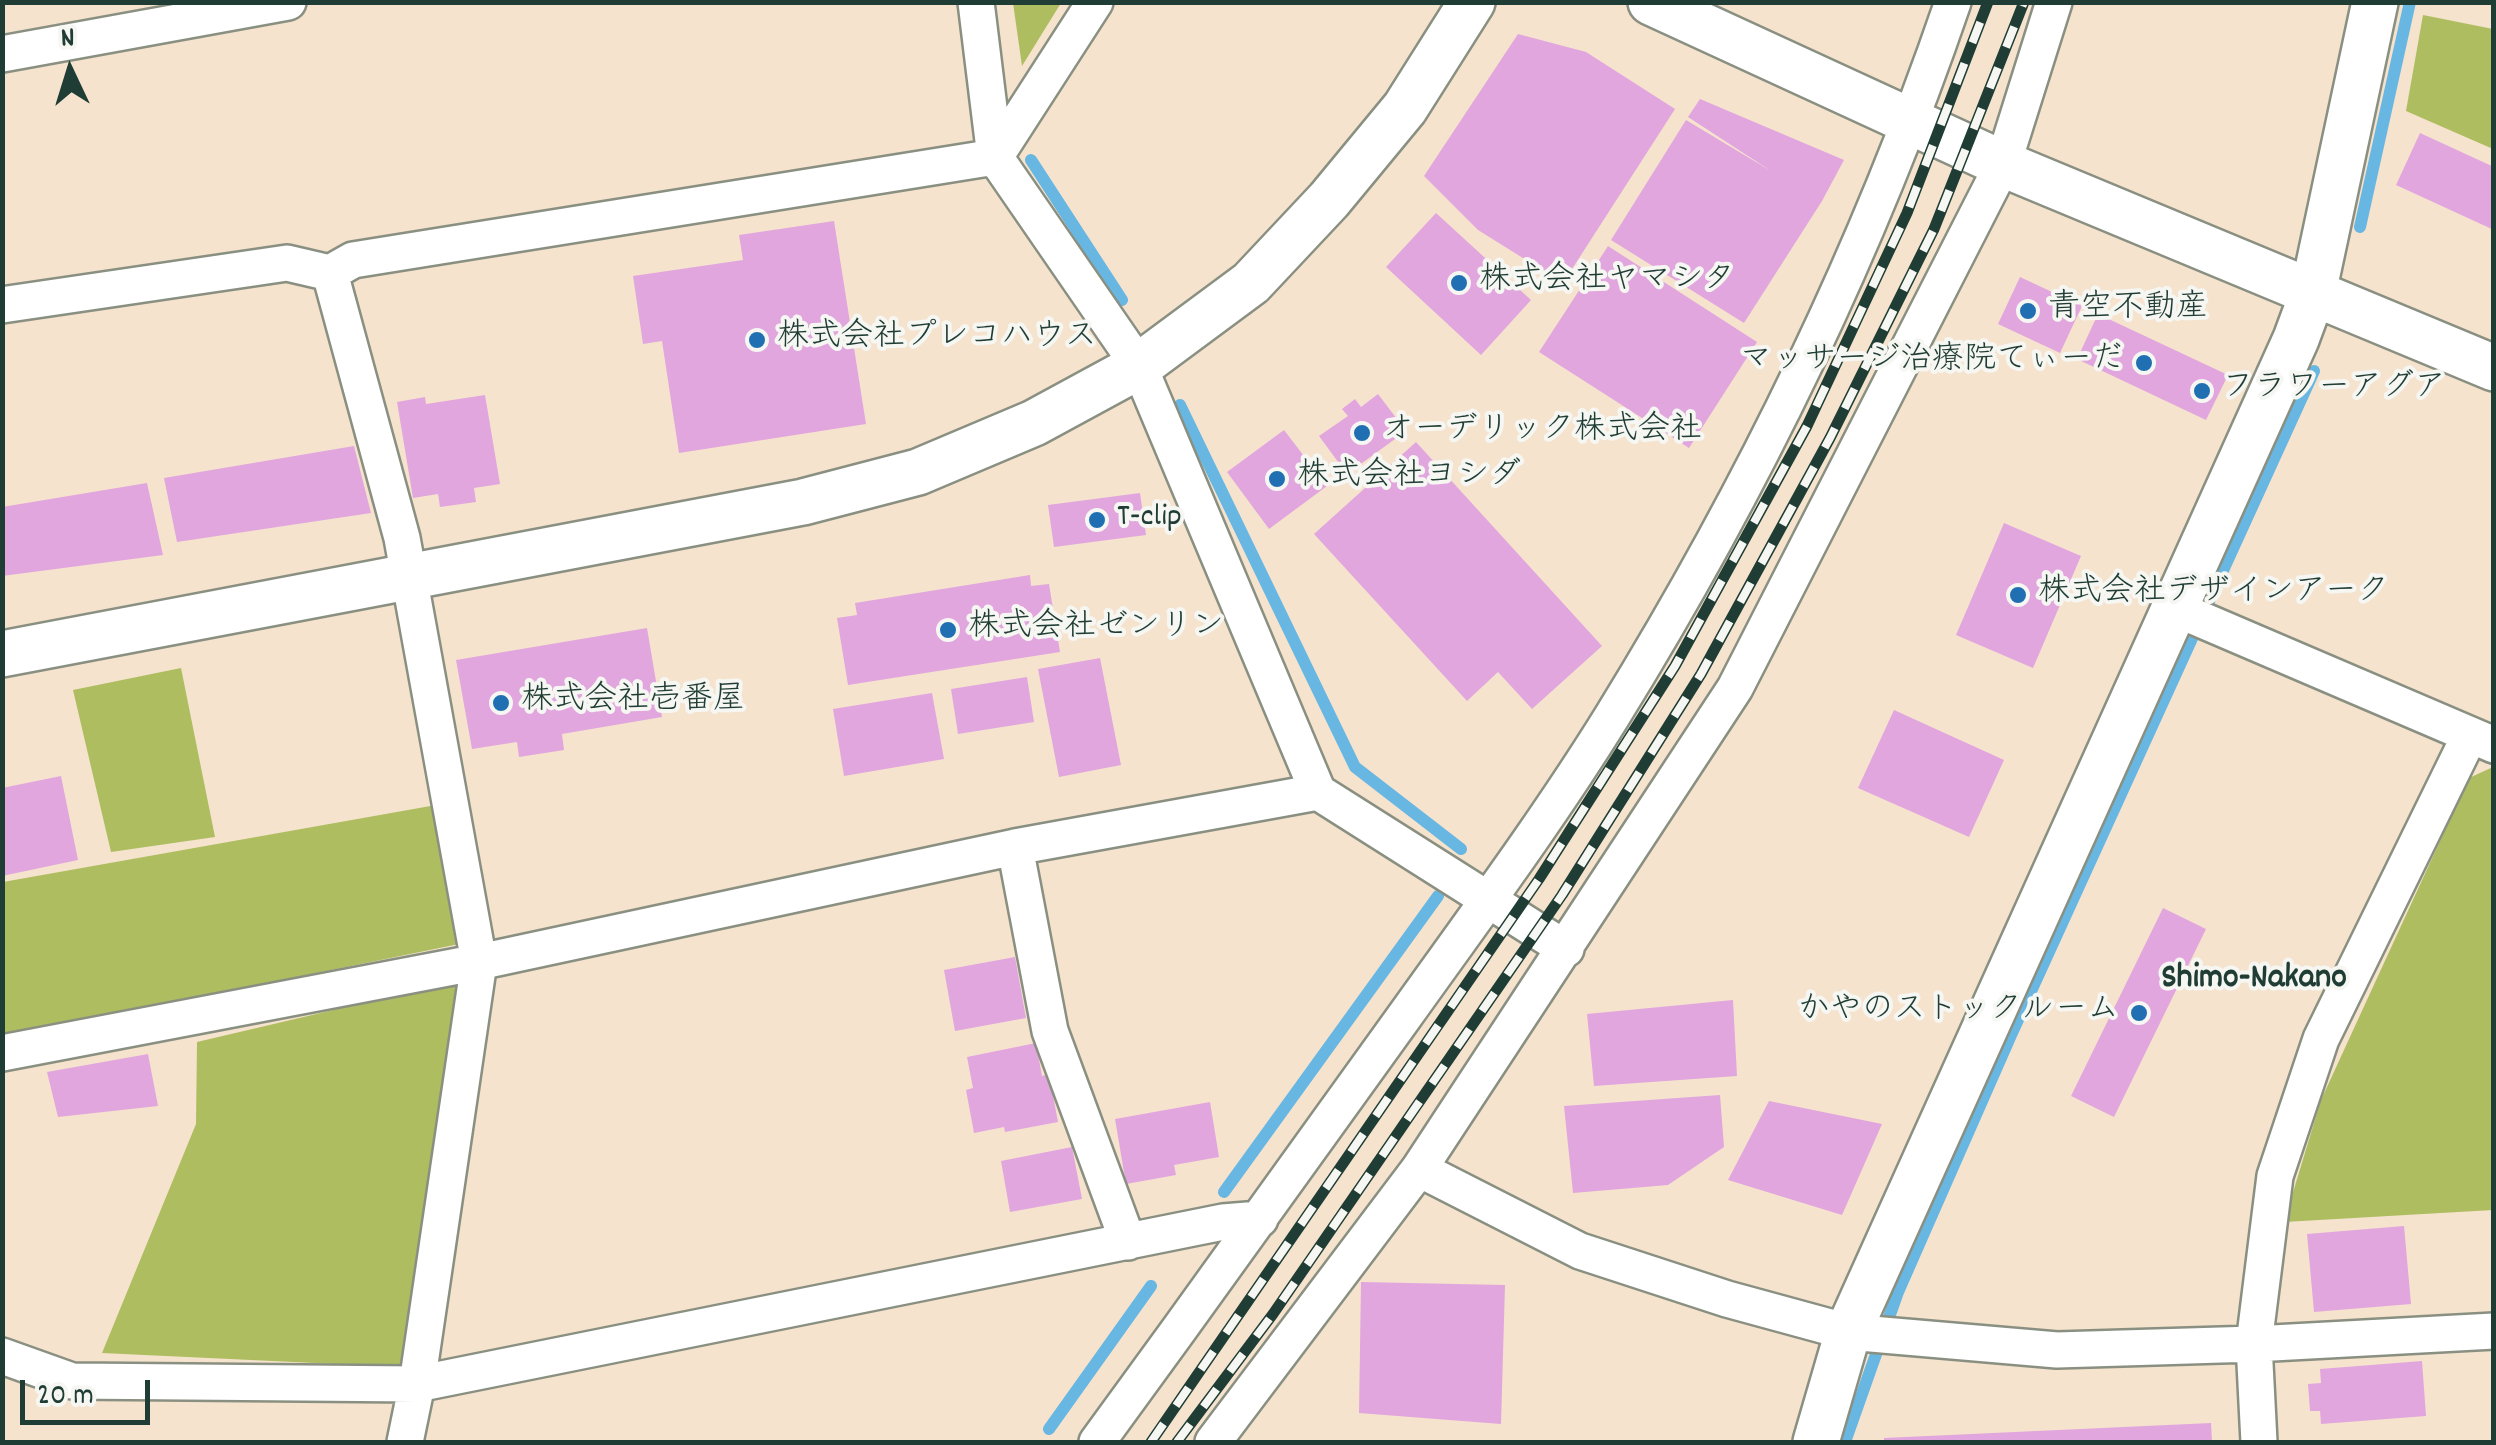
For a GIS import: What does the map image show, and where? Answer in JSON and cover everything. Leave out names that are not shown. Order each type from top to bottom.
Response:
[{"type":"street","points":[[2,54],[288,2]]},
{"type":"street","points":[[976,2],[996,157],[1139,366],[1318,792],[1566,949]]},
{"type":"street","points":[[2,305],[287,262],[330,274],[353,260],[996,157],[1095,2]]},
{"type":"street","points":[[2,654],[803,502],[918,472],[1034,423],[1139,366],[1251,282],[1330,200],[1406,108],[1472,2]]},
{"type":"street","points":[[1651,2],[2003,164],[2494,368]]},
{"type":"street","points":[[1097,1442],[1489,899],[1610,719],[1724,522],[1826,325],[1912,122],[1952,2]]},
{"type":"street","points":[[1214,1442],[1419,1168],[1735,688],[2003,164],[2054,2]]},
{"type":"street","points":[[1816,1442],[1872,1334],[2192,616],[2313,293],[2375,2]]},
{"type":"street","points":[[330,274],[402,538],[480,962],[405,1442]]},
{"type":"street","points":[[2192,616],[2481,741],[2321,1039],[2274,1176],[2254,1344],[2259,1442]]},
{"type":"street","points":[[2,1053],[480,962],[1016,847],[1318,792]]},
{"type":"street","points":[[1016,847],[1050,1031],[1128,1242]]},
{"type":"street","points":[[1419,1168],[1580,1250],[1727,1299],[1872,1334],[2058,1350],[2494,1331]]},
{"type":"street","points":[[2,1356],[72,1382],[417,1384],[1224,1222],[1260,1219]]},
{"type":"green space","points":[[1013,3],[1061,3],[1022,66]]},
{"type":"green space","points":[[2423,15],[2493,29],[2493,149],[2406,111]]},
{"type":"green space","points":[[181,668],[215,837],[111,852],[73,690]]},
{"type":"green space","points":[[2493,767],[2493,1210],[2284,1222],[2321,1100],[2469,778]]},
{"type":"green space","points":[[453,802],[464,943],[3,1037],[3,882]]},
{"type":"green space","points":[[457,981],[400,1367],[102,1353],[196,1124],[197,1042]]},
{"type":"building","points":[[1518,34],[1586,52],[1675,109],[1563,283],[1478,230],[1424,176]]},
{"type":"building","points":[[1700,99],[1844,160],[1744,323],[1611,240],[1686,120],[1771,171],[1688,117]]},
{"type":"building","points":[[2420,133],[2494,167],[2494,230],[2396,185]]},
{"type":"building","points":[[1436,213],[1531,300],[1481,355],[1386,267]]},
{"type":"building","points":[[834,221],[866,424],[679,453],[662,341],[643,344],[633,276],[743,260],[739,235]]},
{"type":"building","points":[[1608,246],[1757,342],[1689,448],[1539,352]]},
{"type":"building","points":[[2020,277],[2082,306],[2060,353],[1998,324]]},
{"type":"building","points":[[2098,314],[2228,375],[2206,420],[2077,359]]},
{"type":"building","points":[[1378,394],[1406,431],[1347,474],[1319,436],[1348,416],[1342,409],[1355,399],[1361,407]]},
{"type":"building","points":[[485,395],[500,484],[474,488],[476,502],[440,507],[438,494],[413,498],[397,402],[425,397],[426,404]]},
{"type":"building","points":[[1284,430],[1327,486],[1269,529],[1227,472]]},
{"type":"building","points":[[1416,442],[1602,646],[1532,709],[1498,672],[1467,701],[1314,534]]},
{"type":"building","points":[[354,446],[371,513],[177,542],[164,478]]},
{"type":"building","points":[[147,483],[163,555],[2,576],[2,507]]},
{"type":"building","points":[[1140,493],[1146,535],[1054,547],[1048,505]]},
{"type":"building","points":[[2004,523],[2081,556],[2033,668],[1956,635]]},
{"type":"building","points":[[1030,575],[1031,586],[1049,584],[1060,652],[848,685],[837,618],[857,615],[855,603]]},
{"type":"building","points":[[647,628],[662,717],[562,734],[564,750],[519,757],[517,742],[472,749],[456,660]]},
{"type":"building","points":[[1100,658],[1121,765],[1059,777],[1038,669]]},
{"type":"building","points":[[1027,677],[1034,722],[958,734],[951,689]]},
{"type":"building","points":[[932,693],[944,759],[844,776],[833,709]]},
{"type":"building","points":[[1894,710],[2004,760],[1969,837],[1858,788]]},
{"type":"building","points":[[61,776],[78,860],[2,876],[2,788]]},
{"type":"building","points":[[2163,908],[2206,929],[2114,1117],[2071,1096]]},
{"type":"building","points":[[1015,957],[1026,1018],[955,1031],[944,970]]},
{"type":"building","points":[[1733,1000],[1737,1076],[1594,1086],[1587,1014]]},
{"type":"building","points":[[1036,1043],[1042,1076],[1049,1074],[1058,1122],[1005,1132],[1004,1127],[974,1133],[966,1090],[973,1088],[967,1057]]},
{"type":"building","points":[[148,1054],[158,1106],[58,1117],[47,1072]]},
{"type":"building","points":[[1720,1095],[1724,1147],[1668,1185],[1573,1193],[1564,1106]]},
{"type":"building","points":[[1769,1101],[1882,1124],[1842,1215],[1728,1180]]},
{"type":"building","points":[[1210,1102],[1219,1157],[1174,1165],[1176,1175],[1126,1184],[1115,1119]]},
{"type":"building","points":[[1072,1147],[1082,1199],[1010,1212],[1001,1161]]},
{"type":"building","points":[[2404,1226],[2411,1304],[2314,1312],[2307,1234]]},
{"type":"building","points":[[1361,1282],[1505,1285],[1501,1424],[1359,1413]]},
{"type":"building","points":[[2422,1361],[2426,1416],[2321,1424],[2320,1411],[2310,1411],[2308,1384],[2321,1383],[2320,1369]]},
{"type":"building","points":[[2211,1423],[2212,1442],[1884,1442],[1884,1438]]},
{"type":"waterway","points":[[2360,227],[2410,2]]},
{"type":"waterway","points":[[1031,160],[1122,300]]},
{"type":"waterway","points":[[1845,1442],[1898,1292],[2314,371]]},
{"type":"waterway","points":[[1180,405],[1355,767],[1461,849]]},
{"type":"waterway","points":[[1224,1192],[1438,896]]},
{"type":"waterway","points":[[1049,1429],[1151,1286]]},
{"type":"railway","points":[[1151,1442],[1539,879],[1675,666],[1807,426],[1907,213],[1988,2]]},
{"type":"railway","points":[[1177,1442],[1273,1314],[1562,895],[1701,674],[1830,438],[1934,229],[2024,2]]},
{"type":"place","name":"株式会社ヤマシタ","points":[[1459,283]]},
{"type":"place","name":"青空不動産","points":[[2028,311]]},
{"type":"place","name":"株式会社プレコハウス","points":[[757,340]]},
{"type":"place","name":"マッサージ治療院てぃーだ","points":[[2144,363]]},
{"type":"place","name":"フラワーアグア","points":[[2202,391]]},
{"type":"place","name":"オーデリック株式会社","points":[[1362,433]]},
{"type":"place","name":"株式会社ヨシダ","points":[[1277,479]]},
{"type":"place","name":"T-clip","points":[[1097,520]]},
{"type":"place","name":"株式会社デザインアーク","points":[[2018,595]]},
{"type":"place","name":"株式会社ゼンリン","points":[[948,630]]},
{"type":"place","name":"株式会社壱番屋","points":[[501,703]]},
{"type":"place","name":"かやのストックルーム","points":[[2139,1013]]},
{"type":"district","name":"Shimo-Nakano","points":[[2254,981]]}]
